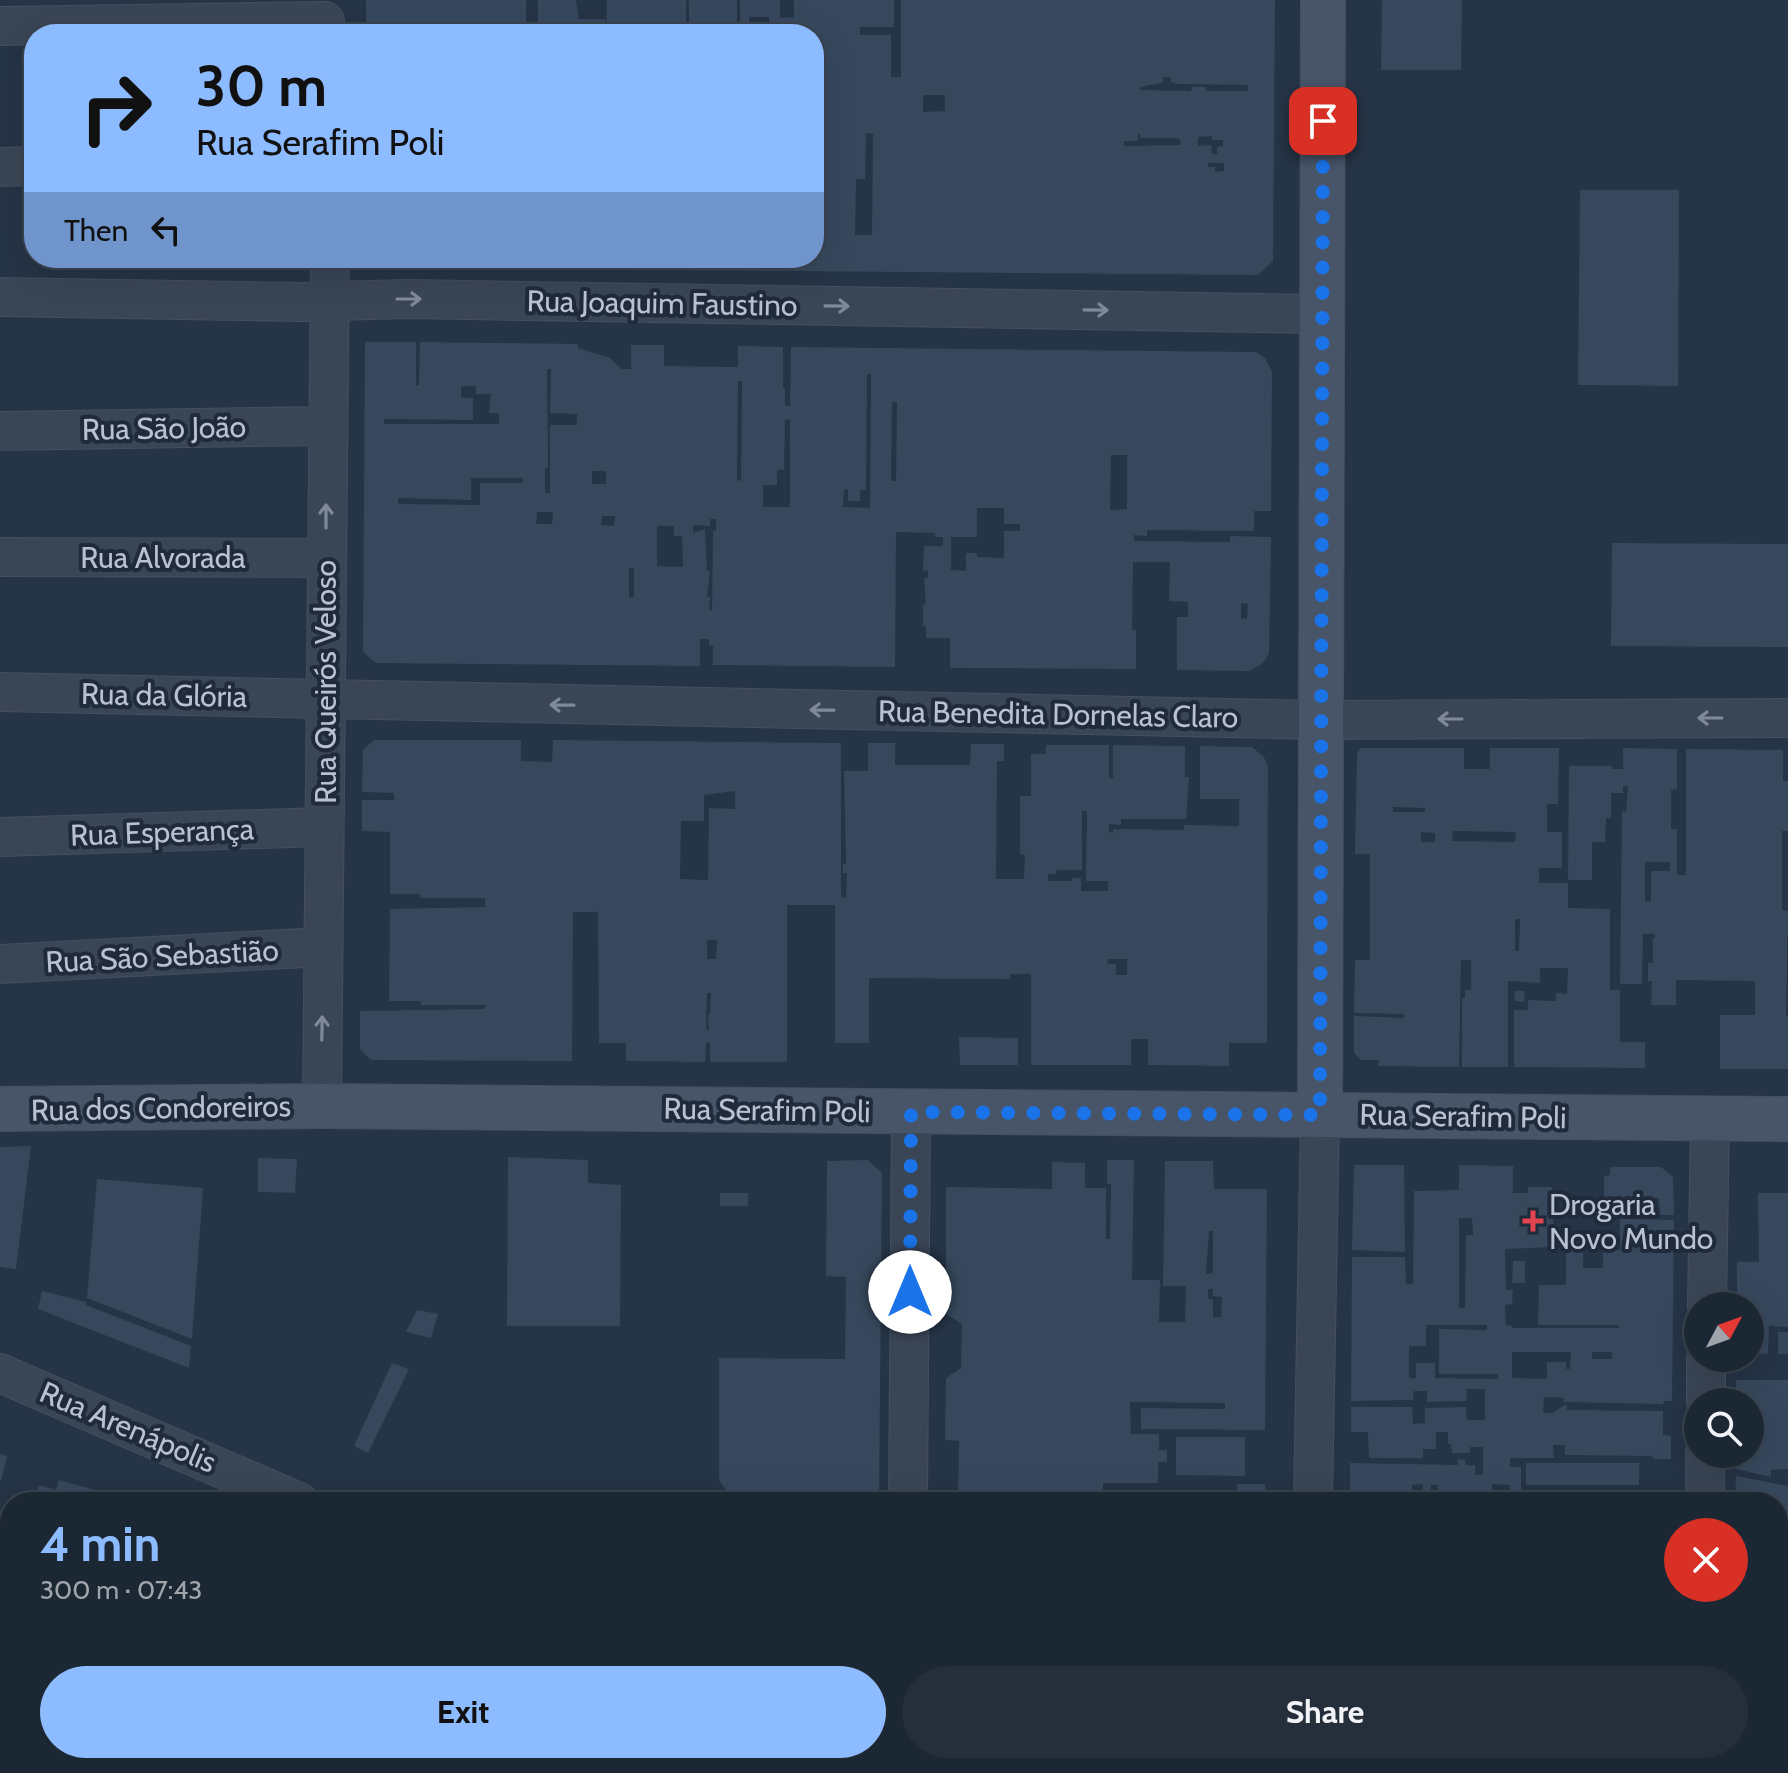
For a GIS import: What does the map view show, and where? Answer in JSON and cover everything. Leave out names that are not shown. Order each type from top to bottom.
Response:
[{"type":"street","points":[[1313,1492],[1320,1115],[1323,0]]},
{"type":"street","points":[[81,24],[325,18]]},
{"type":"street","points":[[0,26],[24,25]]},
{"type":"street","points":[[0,167],[24,166]]},
{"type":"street","name":"Rua Queirós Veloso","points":[[322,1106],[330,268]]},
{"type":"street","name":"Rua Joaquim Faustino","points":[[0,297],[1323,314]]},
{"type":"street","name":"Rua São João","points":[[0,431],[327,426]]},
{"type":"street","name":"Rua Alvorada","points":[[0,557],[326,558]]},
{"type":"street","name":"Rua da Glória","points":[[0,692],[328,698]]},
{"type":"street","name":"Rua Benedita Dornelas Claro","points":[[328,698],[1320,720],[1788,718]]},
{"type":"street","name":"Rua Esperança","points":[[0,837],[324,827]]},
{"type":"street","name":"Rua São Sebastião","points":[[0,964],[323,947]]},
{"type":"street","name":"Rua Serafim Poli","points":[[322,1106],[1788,1119]]},
{"type":"street","name":"Rua dos Condoreiros","points":[[0,1109],[322,1106]]},
{"type":"street","points":[[908,1492],[911,1112]]},
{"type":"street","points":[[1707,1292],[1710,1118]]},
{"type":"street","name":"Rua Arenápolis","points":[[0,1373],[276,1492]]},
{"type":"street","points":[[1705,1468],[1705,1492]]},
{"type":"building","points":[[366,0],[526,0],[526,24],[366,24]]},
{"type":"building","points":[[538,0],[576,0],[579,19],[605,19],[605,24],[538,24]]},
{"type":"building","points":[[607,0],[686,0],[686,24],[606,24]]},
{"type":"building","points":[[689,0],[737,0],[737,24],[689,24]]},
{"type":"building","points":[[740,0],[780,0],[780,18],[794,17],[794,0],[894,0],[894,27],[860,27],[860,35],[891,35],[891,77],[901,77],[901,0],[1275,0],[1273,261],[1258,275],[793,271],[793,268],[824,268],[824,24],[740,24]],"holes":[[[749,17],[769,17],[769,23],[749,23]],[[1163,77],[1170,77],[1171,82],[1179,84],[1248,85],[1248,91],[1206,91],[1206,87],[1192,87],[1191,91],[1140,90],[1140,87],[1163,83]],[[923,95],[945,95],[945,111],[923,112]],[[866,133],[873,134],[872,235],[855,235],[856,179],[865,179]],[[1140,134],[1140,138],[1175,138],[1180,140],[1181,145],[1124,146],[1124,141],[1138,141]],[[1212,136],[1212,140],[1223,140],[1223,146],[1217,147],[1217,154],[1212,154],[1211,145],[1198,146],[1198,137]],[[1208,163],[1224,163],[1224,171],[1215,172],[1215,167],[1208,167]]]},
{"type":"building","points":[[1382,0],[1462,0],[1461,70],[1381,70]]},
{"type":"building","points":[[1580,190],[1679,190],[1678,386],[1578,385]]},
{"type":"building","points":[[790,268],[790,271],[391,269]]},
{"type":"building","points":[[365,342],[416,342],[416,386],[419,385],[420,342],[578,344],[578,348],[610,358],[622,369],[631,369],[631,345],[664,345],[664,366],[738,367],[738,346],[783,347],[785,406],[790,406],[791,347],[1256,352],[1265,358],[1272,372],[1271,511],[1254,511],[1254,531],[1147,530],[1147,536],[1134,535],[1134,541],[1230,542],[1230,536],[1271,537],[1269,653],[1263,663],[1249,671],[1177,670],[1177,617],[1188,617],[1188,602],[1169,601],[1170,562],[1133,562],[1132,630],[1136,630],[1136,669],[950,668],[950,638],[926,638],[926,626],[923,626],[923,604],[926,605],[924,578],[928,578],[928,570],[923,571],[924,546],[943,546],[943,537],[935,537],[934,533],[896,532],[895,667],[713,665],[713,646],[709,646],[709,639],[700,639],[700,666],[376,663],[363,652]],"holes":[[[547,369],[551,369],[550,413],[577,414],[577,425],[550,425],[550,493],[545,493],[545,468],[548,468]],[[867,374],[871,374],[870,508],[843,507],[844,490],[848,489],[848,501],[860,501],[860,490],[866,490]],[[738,381],[742,381],[741,480],[737,481]],[[461,386],[476,386],[476,394],[491,394],[489,413],[499,413],[499,424],[384,424],[384,419],[473,420],[473,398],[461,398]],[[892,402],[897,402],[896,481],[891,481]],[[790,419],[790,507],[763,507],[763,485],[777,485],[777,470],[784,470],[785,420]],[[1111,455],[1127,455],[1127,509],[1110,510]],[[592,471],[606,471],[606,484],[592,484]],[[471,478],[523,478],[523,483],[480,483],[480,505],[398,504],[398,498],[471,500]],[[977,508],[1004,508],[1004,524],[1020,524],[1020,531],[1004,531],[1004,558],[977,557],[977,553],[966,553],[966,571],[951,570],[951,537],[977,537]],[[537,512],[553,512],[552,524],[536,524]],[[602,516],[615,516],[614,526],[601,525]],[[710,519],[716,519],[716,531],[713,530],[712,610],[709,610],[710,597],[707,597],[710,571],[707,571],[705,529],[693,533],[693,525],[710,526]],[[657,526],[674,526],[674,536],[682,536],[683,567],[657,566]],[[629,568],[634,568],[634,597],[629,597]],[[1241,603],[1248,604],[1247,618],[1241,619]]]},
{"type":"building","points":[[1612,543],[1788,544],[1788,647],[1611,646]]},
{"type":"building","points":[[374,740],[521,740],[521,761],[552,762],[553,740],[841,743],[841,897],[846,898],[847,873],[843,873],[843,864],[846,864],[844,771],[868,771],[868,743],[895,743],[895,765],[970,765],[971,744],[1004,744],[1004,761],[997,761],[996,879],[1024,879],[1025,855],[1020,854],[1020,796],[1031,796],[1031,754],[1046,754],[1046,745],[1109,745],[1109,778],[1113,778],[1113,745],[1185,746],[1185,777],[1189,777],[1186,819],[1121,819],[1121,825],[1109,824],[1109,832],[1113,833],[1113,829],[1184,830],[1184,825],[1239,826],[1239,799],[1200,799],[1200,746],[1252,747],[1264,757],[1268,768],[1267,1043],[1229,1043],[1229,1066],[1148,1065],[1148,1039],[1131,1039],[1131,1065],[1031,1065],[1031,974],[1010,974],[1010,979],[869,978],[869,1043],[835,1043],[835,905],[787,905],[787,1062],[710,1062],[710,1043],[706,1042],[705,1062],[626,1061],[626,1043],[599,1043],[598,902],[598,912],[573,912],[572,1061],[371,1060],[360,1049],[360,1011],[485,1009],[486,1005],[421,1005],[421,1001],[389,1001],[390,909],[485,907],[485,898],[421,898],[420,894],[390,894],[390,832],[362,831],[362,800],[394,800],[394,793],[362,792],[363,750]],"holes":[[[735,791],[735,809],[709,808],[708,880],[680,879],[681,821],[704,821],[704,795]],[[1082,811],[1087,811],[1086,881],[1108,881],[1108,891],[1081,891],[1081,878],[1048,881],[1048,874],[1056,874],[1057,870],[1082,870]],[[707,940],[717,940],[716,959],[707,959]],[[1108,959],[1127,959],[1127,975],[1116,975],[1116,964],[1107,964]],[[707,993],[711,993],[709,1030],[706,1030]]]},
{"type":"building","points":[[1361,748],[1464,748],[1464,769],[1490,769],[1490,748],[1559,748],[1558,804],[1547,804],[1547,832],[1562,832],[1562,868],[1539,868],[1539,883],[1568,883],[1568,908],[1610,909],[1610,990],[1620,990],[1620,1042],[1645,1042],[1645,1068],[1514,1067],[1514,1010],[1528,1010],[1528,1000],[1556,1001],[1556,993],[1567,994],[1568,968],[1540,968],[1540,983],[1508,981],[1508,1067],[1462,1067],[1462,998],[1465,998],[1465,990],[1471,990],[1471,960],[1461,960],[1459,1067],[1378,1066],[1379,1060],[1361,1060],[1354,1053],[1354,1016],[1404,1018],[1404,1014],[1354,1013],[1355,960],[1370,960],[1370,854],[1355,854],[1357,754]],"holes":[[[1393,807],[1425,808],[1425,812],[1393,812]],[[1453,831],[1516,832],[1515,842],[1452,841]],[[1421,832],[1435,833],[1435,842],[1421,842]],[[1515,919],[1520,919],[1519,951],[1515,951]]]},
{"type":"building","points":[[1623,748],[1677,749],[1677,789],[1671,790],[1671,829],[1677,829],[1677,875],[1686,875],[1686,749],[1783,750],[1783,781],[1788,781],[1788,831],[1782,831],[1782,910],[1788,911],[1788,1069],[1720,1069],[1720,1015],[1755,1015],[1755,981],[1676,980],[1676,1005],[1651,1005],[1652,981],[1648,981],[1648,963],[1653,963],[1655,934],[1643,934],[1642,984],[1620,984],[1622,811],[1626,812],[1628,786],[1623,786],[1623,793],[1611,793],[1611,818],[1606,818],[1605,842],[1592,842],[1592,880],[1568,880],[1569,766],[1623,769]],"holes":[[[1645,862],[1670,862],[1670,871],[1651,871],[1651,901],[1645,901]]]},
{"type":"building","points":[[1514,991],[1525,991],[1524,1002],[1515,1001]]},
{"type":"building","points":[[959,1037],[1018,1038],[1018,1065],[960,1065]]},
{"type":"building","points":[[31,1146],[16,1269],[0,1267],[0,1147]]},
{"type":"building","points":[[508,1157],[588,1160],[588,1183],[621,1185],[620,1326],[507,1326]]},
{"type":"building","points":[[258,1158],[297,1159],[295,1193],[258,1192]]},
{"type":"building","points":[[868,1160],[882,1173],[879,1492],[727,1492],[719,1480],[719,1358],[845,1359],[846,1277],[826,1276],[827,1161]]},
{"type":"building","points":[[1107,1160],[1134,1160],[1132,1280],[1160,1280],[1159,1322],[1185,1322],[1186,1286],[1163,1286],[1165,1161],[1213,1161],[1214,1189],[1267,1189],[1265,1430],[1141,1429],[1141,1408],[1225,1409],[1225,1403],[1130,1402],[1131,1434],[1159,1434],[1159,1450],[1167,1450],[1167,1462],[1158,1462],[1158,1483],[1103,1483],[1103,1492],[958,1492],[959,1441],[945,1440],[946,1378],[961,1368],[962,1324],[946,1314],[946,1187],[1052,1189],[1052,1162],[1085,1163],[1085,1188],[1106,1188],[1106,1239],[1110,1239],[1111,1184],[1107,1184]],"holes":[[[1209,1231],[1213,1231],[1213,1273],[1206,1274]],[[1208,1289],[1213,1289],[1213,1296],[1222,1297],[1221,1317],[1213,1317],[1213,1299],[1208,1299]]]},
{"type":"building","points":[[1354,1165],[1404,1165],[1405,1252],[1352,1250]]},
{"type":"building","points":[[1459,1165],[1513,1166],[1513,1193],[1528,1193],[1528,1187],[1552,1187],[1554,1247],[1505,1249],[1506,1290],[1513,1290],[1512,1304],[1505,1305],[1506,1325],[1512,1328],[1619,1328],[1619,1325],[1538,1325],[1539,1285],[1566,1285],[1566,1242],[1583,1241],[1583,1268],[1603,1268],[1603,1250],[1620,1250],[1620,1213],[1605,1213],[1604,1207],[1604,1176],[1610,1175],[1610,1167],[1661,1167],[1673,1177],[1674,1215],[1660,1215],[1659,1198],[1645,1198],[1646,1215],[1630,1215],[1630,1219],[1674,1220],[1672,1401],[1664,1401],[1663,1404],[1564,1402],[1564,1398],[1544,1397],[1543,1413],[1553,1413],[1564,1405],[1567,1405],[1567,1410],[1663,1411],[1663,1435],[1671,1436],[1671,1459],[1565,1455],[1565,1445],[1553,1445],[1554,1458],[1510,1458],[1510,1467],[1521,1467],[1521,1490],[1548,1492],[1510,1492],[1510,1485],[1492,1484],[1492,1492],[1438,1492],[1438,1485],[1431,1485],[1431,1492],[1423,1492],[1423,1484],[1412,1485],[1412,1492],[1350,1492],[1350,1463],[1458,1465],[1458,1459],[1465,1460],[1466,1465],[1475,1465],[1475,1475],[1483,1475],[1483,1447],[1470,1447],[1470,1453],[1452,1453],[1448,1432],[1436,1432],[1436,1449],[1423,1449],[1423,1458],[1369,1458],[1368,1432],[1351,1432],[1351,1407],[1412,1407],[1413,1424],[1425,1423],[1425,1408],[1466,1407],[1467,1420],[1485,1420],[1485,1389],[1466,1389],[1467,1401],[1427,1402],[1427,1391],[1414,1391],[1413,1400],[1351,1401],[1352,1257],[1405,1257],[1406,1284],[1413,1284],[1414,1191],[1459,1190]],"holes":[[[1459,1218],[1472,1218],[1473,1235],[1466,1235],[1465,1308],[1459,1308]],[[1426,1325],[1487,1325],[1487,1330],[1439,1329],[1439,1374],[1498,1374],[1498,1379],[1435,1378],[1435,1363],[1416,1363],[1416,1378],[1409,1378],[1409,1346],[1426,1346]],[[1512,1352],[1571,1352],[1570,1369],[1566,1369],[1566,1362],[1547,1362],[1547,1379],[1512,1378]],[[1592,1352],[1612,1352],[1612,1359],[1592,1359]]]},
{"type":"building","points":[[97,1179],[203,1188],[192,1339],[87,1298]]},
{"type":"building","points":[[720,1193],[748,1193],[748,1206],[720,1206]]},
{"type":"building","points":[[1758,1193],[1788,1193],[1788,1327],[1769,1326],[1768,1354],[1764,1354],[1764,1292],[1737,1292],[1737,1262],[1759,1262]]},
{"type":"building","points":[[1513,1261],[1525,1261],[1525,1283],[1512,1283]]},
{"type":"building","points":[[42,1291],[86,1302],[86,1305],[191,1346],[189,1368],[38,1309]]},
{"type":"building","points":[[417,1310],[438,1314],[431,1338],[406,1332]]},
{"type":"building","points":[[1778,1332],[1788,1332],[1788,1354],[1778,1354]]},
{"type":"building","points":[[392,1363],[409,1369],[368,1453],[354,1446]]},
{"type":"building","points":[[1736,1380],[1788,1380],[1788,1469],[1771,1470],[1771,1477],[1736,1469],[1764,1468],[1764,1388],[1736,1388]]},
{"type":"building","points":[[1176,1437],[1245,1437],[1245,1476],[1176,1475]]},
{"type":"building","points":[[0,1454],[7,1456],[1,1481],[0,1481]]},
{"type":"building","points":[[1526,1463],[1639,1463],[1639,1485],[1526,1485]]},
{"type":"building","points":[[1736,1476],[1788,1486],[1788,1492],[1735,1492]]},
{"type":"building","points":[[59,1480],[95,1490],[37,1492],[39,1485],[56,1490]]},
{"type":"building","points":[[1237,1484],[1265,1484],[1265,1492],[1237,1492]]},
{"type":"building","points":[[1567,1490],[1671,1491],[1567,1492]]},
{"type":"place","name":"Drogaria Novo Mundo","points":[[1533,1221]]},
{"type":"route","points":[[910,1292],[911,1112],[1320,1115],[1323,121]]}]
